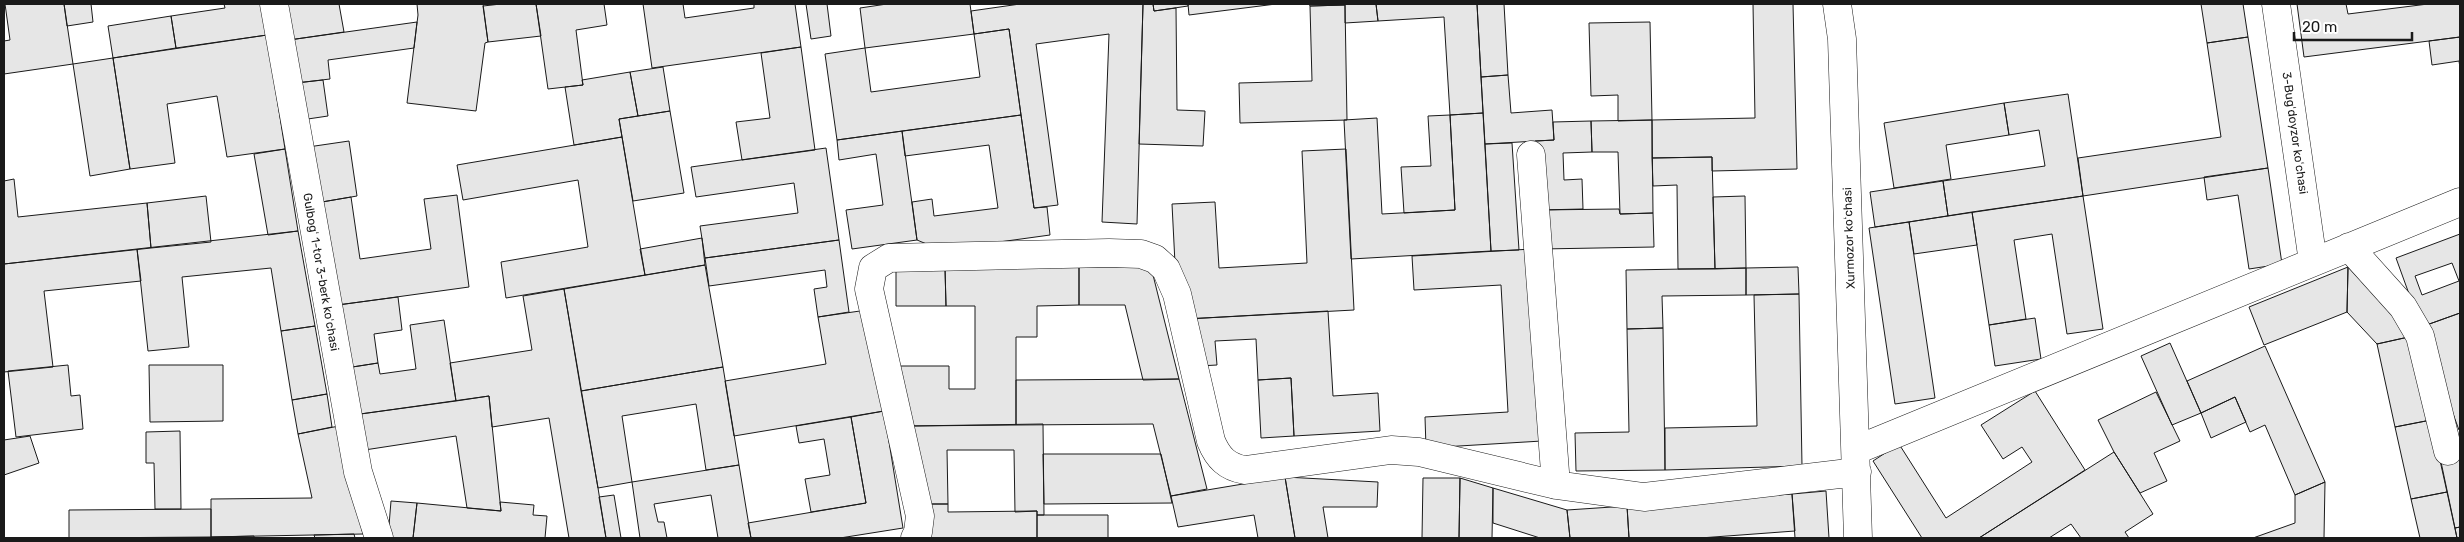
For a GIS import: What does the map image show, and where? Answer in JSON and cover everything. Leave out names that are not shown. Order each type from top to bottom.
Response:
[{"type":"street","name":"Gulbogʻ 1-tor 3-berk koʻchasi","points":[[274,4],[358,472],[379,538]]},
{"type":"street","name":"Xurmozor koʻchasi","points":[[1837,4],[1842,39],[1858,538]]},
{"type":"street","name":"3-Bugʻdoyzor koʻchasi","points":[[2276,4],[2313,262]]},
{"type":"street","points":[[1531,155],[1556,485]]},
{"type":"street","points":[[915,538],[918,532],[920,516],[869,289],[873,268],[889,258],[1109,253],[1141,254],[1155,259],[1166,269],[1177,294],[1211,441],[1216,454],[1224,462],[1235,468],[1246,470],[1391,450],[1419,452],[1556,485],[1644,497],[1671,496],[1856,461],[2313,262],[2460,202]]},
{"type":"street","points":[[2349,247],[2403,307],[2420,336],[2448,451]]},
{"type":"building","points":[[5,4],[64,4],[73,64],[4,74],[4,41],[10,40]]},
{"type":"building","points":[[64,4],[91,4],[93,22],[67,26]]},
{"type":"building","points":[[224,4],[262,4],[267,35],[176,48],[171,16],[225,8]]},
{"type":"building","points":[[284,4],[339,4],[344,32],[289,40]]},
{"type":"building","points":[[417,4],[483,4],[488,42],[485,43],[476,111],[407,103],[418,15]]},
{"type":"building","points":[[536,4],[541,36],[488,42],[483,6]]},
{"type":"building","points":[[536,4],[604,4],[607,25],[576,30],[583,85],[548,89]]},
{"type":"building","points":[[643,4],[683,4],[685,18],[754,8],[754,4],[795,4],[801,47],[652,68]]},
{"type":"building","points":[[806,4],[827,4],[831,36],[811,39]]},
{"type":"building","points":[[887,4],[970,4],[974,34],[865,48],[860,8]]},
{"type":"building","points":[[1020,4],[1143,4],[1137,224],[1102,222],[1109,34],[1036,44],[1058,205],[1034,208],[1009,29],[974,34],[971,11]]},
{"type":"building","points":[[1143,4],[1153,4],[1154,11],[1176,8],[1177,110],[1205,111],[1203,146],[1139,144]]},
{"type":"building","points":[[1153,4],[1188,4],[1188,6],[1154,11]]},
{"type":"building","points":[[1188,4],[1276,4],[1189,15]]},
{"type":"building","points":[[1309,4],[1376,4],[1378,21],[1345,23],[1345,5],[1310,6]]},
{"type":"building","points":[[1376,4],[1477,4],[1483,113],[1450,115],[1444,17],[1378,21]]},
{"type":"building","points":[[1477,4],[1504,4],[1508,75],[1481,77]]},
{"type":"building","points":[[1753,4],[1793,4],[1797,169],[1712,171],[1712,157],[1652,158],[1652,120],[1755,118]]},
{"type":"building","points":[[2201,4],[2243,4],[2248,37],[2207,43]]},
{"type":"building","points":[[2297,4],[2346,4],[2348,14],[2428,4],[2460,4],[2460,37],[2304,57]]},
{"type":"building","points":[[1345,5],[1347,120],[1240,123],[1239,83],[1312,81],[1310,6]]},
{"type":"building","points":[[171,16],[176,48],[113,58],[108,26]]},
{"type":"building","points":[[417,22],[414,48],[328,60],[330,79],[296,83],[289,40]]},
{"type":"building","points":[[1650,22],[1652,120],[1618,121],[1618,95],[1591,96],[1589,23]]},
{"type":"building","points":[[1009,29],[1021,115],[837,140],[825,54],[865,48],[871,92],[980,77],[974,34]]},
{"type":"building","points":[[267,35],[285,149],[227,157],[217,96],[167,104],[175,163],[130,169],[113,58]]},
{"type":"building","points":[[2248,37],[2268,168],[2083,196],[2078,158],[2221,137],[2207,43]]},
{"type":"building","points":[[2460,37],[2460,68],[2459,61],[2432,65],[2429,41]]},
{"type":"building","points":[[801,47],[815,150],[742,160],[736,122],[770,118],[761,53]]},
{"type":"building","points":[[113,58],[130,169],[90,176],[73,64]]},
{"type":"building","points":[[663,67],[670,111],[638,116],[630,72]]},
{"type":"building","points":[[630,72],[638,116],[619,119],[622,137],[574,145],[565,87],[583,85],[582,80]]},
{"type":"building","points":[[1508,75],[1511,113],[1552,110],[1554,140],[1485,144],[1481,77]]},
{"type":"building","points":[[323,80],[328,116],[301,120],[296,83]]},
{"type":"building","points":[[2068,94],[2083,196],[1948,216],[1943,181],[2045,166],[2039,130],[2009,135],[2004,103]]},
{"type":"building","points":[[2004,103],[2009,135],[1946,145],[1951,179],[1894,188],[1884,123]]},
{"type":"building","points":[[670,111],[684,193],[633,201],[619,119]]},
{"type":"building","points":[[1483,113],[1491,251],[1351,259],[1344,120],[1377,118],[1382,214],[1455,210],[1450,115]]},
{"type":"building","points":[[1021,115],[1034,208],[1047,207],[1050,235],[941,250],[917,240],[912,202],[932,199],[934,216],[998,208],[989,145],[905,156],[902,131]]},
{"type":"building","points":[[1450,115],[1455,210],[1404,213],[1401,167],[1431,166],[1428,116]]},
{"type":"building","points":[[1652,120],[1653,213],[1620,214],[1618,152],[1592,152],[1591,121]]},
{"type":"building","points":[[1591,121],[1592,152],[1563,153],[1564,180],[1582,179],[1583,209],[1539,210],[1535,141],[1554,140],[1553,122]]},
{"type":"building","points":[[902,131],[917,240],[852,249],[846,210],[883,205],[876,154],[839,160],[837,140]]},
{"type":"building","points":[[622,137],[645,275],[506,298],[501,262],[588,247],[578,180],[463,200],[457,165]]},
{"type":"building","points":[[349,141],[357,196],[316,203],[308,147]]},
{"type":"building","points":[[1512,143],[1519,250],[1491,251],[1485,144]]},
{"type":"building","points":[[826,148],[839,240],[705,258],[700,226],[798,213],[794,183],[696,197],[691,167]]},
{"type":"building","points":[[285,149],[298,231],[268,235],[254,154]]},
{"type":"building","points":[[1346,149],[1354,310],[1186,319],[1176,283],[1172,204],[1215,202],[1219,268],[1307,263],[1302,151]]},
{"type":"building","points":[[1712,157],[1715,269],[1678,269],[1677,185],[1653,186],[1652,158]]},
{"type":"building","points":[[2268,168],[2282,264],[2249,269],[2238,195],[2207,200],[2204,177]]},
{"type":"building","points":[[14,179],[18,217],[147,203],[151,248],[4,264],[4,181]]},
{"type":"building","points":[[1943,181],[1948,216],[1875,227],[1870,192]]},
{"type":"building","points":[[457,195],[469,287],[331,306],[316,203],[351,197],[360,259],[431,249],[424,199]]},
{"type":"building","points":[[206,196],[211,242],[151,248],[147,203]]},
{"type":"building","points":[[1745,196],[1746,268],[1715,269],[1713,197]]},
{"type":"building","points":[[2083,196],[2103,329],[2067,334],[2052,234],[2014,240],[2026,319],[1989,325],[1972,212]]},
{"type":"building","points":[[1619,209],[1620,214],[1653,213],[1654,247],[1541,249],[1539,210]]},
{"type":"building","points":[[1972,212],[1977,245],[1914,254],[1909,222]]},
{"type":"building","points":[[1909,222],[1935,398],[1895,404],[1869,228]]},
{"type":"building","points":[[298,231],[315,326],[281,331],[271,268],[182,277],[189,347],[148,351],[137,249]]},
{"type":"building","points":[[2460,234],[2460,313],[2421,327],[2396,258]],"holes":[[[2452,263],[2459,281],[2422,295],[2415,276]]]},
{"type":"building","points":[[702,238],[705,265],[645,275],[640,249]]},
{"type":"building","points":[[839,240],[849,312],[818,317],[814,289],[827,287],[825,270],[709,286],[705,258]]},
{"type":"building","points":[[137,249],[141,281],[44,291],[53,367],[4,372],[4,264]]},
{"type":"building","points":[[1532,249],[1542,441],[1426,448],[1425,417],[1508,412],[1501,285],[1414,290],[1412,256]]},
{"type":"building","points":[[705,265],[723,367],[581,391],[564,289]]},
{"type":"building","points":[[1079,267],[1079,305],[1037,306],[1037,337],[1016,337],[1016,425],[910,426],[897,366],[949,366],[949,389],[975,389],[975,306],[946,306],[945,268]]},
{"type":"building","points":[[1079,267],[1151,267],[1179,379],[1143,380],[1125,305],[1079,305]]},
{"type":"building","points":[[1798,267],[1799,294],[1746,295],[1746,268]]},
{"type":"building","points":[[2348,267],[2413,336],[2377,344],[2347,312]]},
{"type":"building","points":[[2348,267],[2347,312],[2264,345],[2249,307]]},
{"type":"building","points":[[896,268],[945,268],[946,306],[896,306]]},
{"type":"building","points":[[1746,268],[1746,295],[1662,296],[1663,328],[1627,329],[1626,270]]},
{"type":"building","points":[[564,289],[606,538],[569,538],[549,418],[492,427],[489,396],[456,401],[450,363],[532,350],[523,296]]},
{"type":"building","points":[[1799,294],[1802,466],[1665,470],[1665,428],[1757,426],[1754,295]]},
{"type":"building","points":[[398,297],[402,330],[374,334],[378,363],[346,368],[337,305]]},
{"type":"building","points":[[867,310],[884,411],[734,436],[725,381],[826,364],[818,317]]},
{"type":"building","points":[[1328,311],[1333,396],[1378,393],[1380,431],[1294,436],[1291,378],[1258,380],[1256,339],[1215,341],[1217,365],[1199,366],[1186,319]]},
{"type":"building","points":[[2460,313],[2460,430],[2459,430],[2421,327]]},
{"type":"building","points":[[2035,318],[2041,359],[1995,366],[1989,325]]},
{"type":"building","points":[[444,320],[456,401],[353,415],[346,368],[378,363],[380,374],[416,369],[410,325]]},
{"type":"building","points":[[315,326],[327,394],[292,400],[281,331]]},
{"type":"building","points":[[1663,328],[1665,470],[1576,471],[1575,433],[1629,432],[1627,329]]},
{"type":"building","points":[[2413,336],[2431,420],[2395,427],[2377,344]]},
{"type":"building","points":[[2170,343],[2201,413],[2172,425],[2141,356]]},
{"type":"building","points":[[2265,346],[2325,482],[2295,495],[2265,425],[2250,432],[2235,397],[2201,413],[2187,381]]},
{"type":"building","points":[[68,365],[71,396],[80,395],[83,429],[16,437],[8,371]]},
{"type":"building","points":[[149,365],[223,365],[223,421],[150,422]]},
{"type":"building","points":[[723,367],[739,465],[706,470],[696,404],[622,416],[632,482],[598,488],[581,391]]},
{"type":"building","points":[[1291,378],[1294,436],[1261,438],[1258,380]]},
{"type":"building","points":[[1179,379],[1207,489],[1171,496],[1153,424],[1016,425],[1016,380]]},
{"type":"building","points":[[2035,391],[2085,470],[1979,538],[1922,538],[1873,461],[1899,444],[1946,518],[2032,462],[2022,447],[2003,459],[1981,425]]},
{"type":"building","points":[[2156,392],[2180,441],[2154,453],[2167,481],[2140,493],[2114,452],[2098,420]]},
{"type":"building","points":[[327,394],[332,427],[298,434],[292,400]]},
{"type":"building","points":[[489,396],[501,511],[467,508],[456,436],[358,451],[353,415]]},
{"type":"building","points":[[2235,397],[2246,422],[2211,438],[2201,413]]},
{"type":"building","points":[[884,411],[903,528],[840,538],[751,538],[748,523],[866,503],[851,417]]},
{"type":"building","points":[[851,417],[866,503],[811,512],[805,479],[830,475],[824,439],[799,443],[796,426]]},
{"type":"building","points":[[2431,420],[2447,492],[2411,499],[2395,427]]},
{"type":"building","points":[[1043,424],[1044,515],[1037,515],[1037,511],[1015,512],[1014,450],[947,450],[948,504],[927,504],[910,426]]},
{"type":"building","points":[[339,426],[363,534],[211,537],[211,499],[312,498],[298,434]]},
{"type":"building","points":[[180,431],[181,509],[155,509],[154,463],[146,463],[146,432]]},
{"type":"building","points":[[30,436],[39,463],[4,475],[4,440]]},
{"type":"building","points":[[2114,452],[2153,514],[2125,532],[2129,538],[2081,538],[2071,524],[2049,538],[1979,538]]},
{"type":"building","points":[[1043,454],[1161,454],[1172,503],[1044,504]]},
{"type":"building","points":[[2460,458],[2460,527],[2455,528],[2441,462]]},
{"type":"building","points":[[739,465],[751,538],[718,538],[711,495],[654,504],[658,522],[664,522],[667,538],[640,538],[632,482]]},
{"type":"building","points":[[1285,477],[1378,482],[1377,507],[1323,507],[1328,538],[1295,538]]},
{"type":"building","points":[[1285,477],[1295,538],[1258,538],[1254,515],[1178,527],[1171,496]]},
{"type":"building","points":[[1423,478],[1460,478],[1459,538],[1422,538]]},
{"type":"building","points":[[1460,478],[1493,488],[1492,538],[1459,538]]},
{"type":"building","points":[[2325,482],[2324,538],[2253,538],[2295,523],[2295,495]]},
{"type":"building","points":[[1493,488],[1567,510],[1570,538],[1540,538],[1493,523]]},
{"type":"building","points":[[1826,491],[1829,538],[1795,538],[1792,494]]},
{"type":"building","points":[[2447,492],[2457,538],[2420,538],[2411,499]]},
{"type":"building","points":[[1792,494],[1795,531],[1700,538],[1629,538],[1627,506]]},
{"type":"building","points":[[614,495],[621,538],[606,538],[599,497]]},
{"type":"building","points":[[391,501],[417,503],[413,538],[388,538]]},
{"type":"building","points":[[500,502],[534,505],[533,515],[547,516],[545,538],[413,538],[417,503],[501,511]]},
{"type":"building","points":[[927,504],[948,504],[948,512],[1037,511],[1037,538],[928,538]]},
{"type":"building","points":[[1627,506],[1629,538],[1570,538],[1567,510]]},
{"type":"building","points":[[211,509],[211,537],[69,538],[69,510]]},
{"type":"building","points":[[1037,515],[1108,515],[1108,538],[1037,538]]},
{"type":"building","points":[[2460,527],[2460,538],[2457,538],[2455,528]]},
{"type":"building","points":[[354,534],[355,538],[315,538],[314,535]]},
{"type":"building","points":[[254,536],[254,538],[211,538],[211,537]]}]
